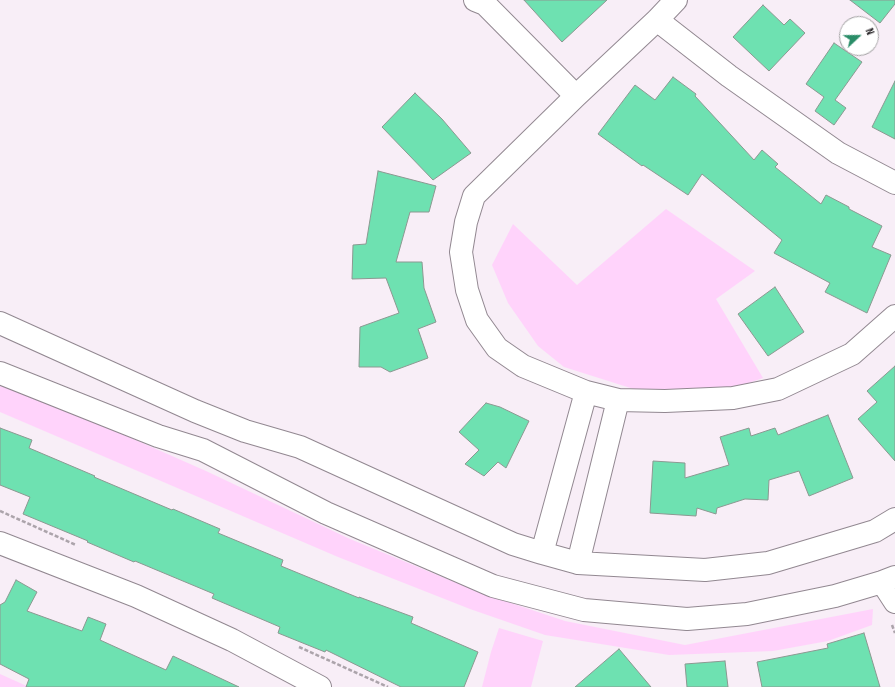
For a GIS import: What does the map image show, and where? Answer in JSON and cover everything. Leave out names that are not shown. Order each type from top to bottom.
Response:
[{"type":"street","points":[[475,0],[485,4],[576,96]]},
{"type":"street","points":[[676,0],[474,196],[466,222],[461,252],[466,290],[477,320],[497,348],[523,366],[586,392],[618,400],[665,401],[733,398],[778,389],[852,354],[895,316]]},
{"type":"street","points":[[657,20],[729,76],[838,153],[895,182]]},
{"type":"street","points":[[0,323],[195,411],[245,431],[300,447],[513,544],[578,563],[704,570],[768,563],[875,531],[895,519]]},
{"type":"street","points":[[0,373],[158,436],[217,456],[326,513],[493,586],[584,610],[687,619],[747,614],[836,596],[888,580],[895,602]]},
{"type":"street","points":[[542,553],[586,392]]},
{"type":"street","points":[[578,563],[618,400]]},
{"type":"street","points":[[183,444],[195,411]]},
{"type":"street","points":[[0,543],[143,599],[232,640],[320,687]]},
{"type":"shaded area","points":[[666,209],[755,271],[716,299],[763,378],[734,388],[640,391],[564,367],[538,346],[508,303],[492,265],[513,224],[577,285]]},
{"type":"shaded area","points":[[0,386],[29,393],[206,471],[350,539],[481,593],[565,621],[685,645],[873,609],[872,625],[828,641],[773,651],[669,655],[545,635],[470,609],[338,557],[0,412]]},
{"type":"shaded area","points":[[499,628],[543,641],[531,687],[482,687]]},
{"type":"shaded area","points":[[0,674],[29,687],[0,687]]},
{"type":"building","points":[[524,0],[607,0],[562,42]]},
{"type":"building","points":[[850,0],[895,0],[895,4],[880,23],[879,16],[871,16]]},
{"type":"building","points":[[763,5],[784,25],[790,19],[805,33],[769,71],[733,37]]},
{"type":"building","points":[[834,43],[839,46],[839,56],[853,56],[862,62],[835,100],[846,108],[834,125],[815,111],[824,97],[806,84]]},
{"type":"building","points":[[673,77],[696,94],[695,96],[754,160],[762,150],[778,164],[775,167],[821,204],[826,195],[882,226],[872,247],[891,255],[867,313],[825,292],[830,283],[774,253],[782,240],[702,174],[688,195],[643,165],[642,166],[598,134],[635,85],[655,100]]},
{"type":"building","points":[[895,81],[895,139],[872,127]]},
{"type":"building","points":[[415,93],[442,119],[471,153],[433,180],[382,127]]},
{"type":"building","points":[[378,171],[436,186],[429,212],[410,212],[396,262],[422,262],[424,288],[436,322],[418,329],[428,358],[390,372],[381,367],[359,367],[360,327],[399,313],[386,278],[352,279],[353,245],[366,244]]},
{"type":"building","points":[[775,287],[804,332],[768,356],[738,314]]},
{"type":"building","points":[[895,366],[895,461],[858,419],[877,402],[867,391]]},
{"type":"building","points":[[486,403],[500,407],[529,421],[506,468],[498,462],[484,476],[465,464],[479,450],[459,432]]},
{"type":"building","points":[[828,415],[853,478],[809,496],[799,471],[769,480],[768,500],[745,499],[717,508],[716,514],[697,508],[696,516],[650,513],[653,461],[685,463],[685,478],[729,465],[720,437],[749,428],[751,436],[775,428],[778,435]]},
{"type":"building","points":[[0,428],[32,440],[29,448],[95,476],[94,477],[220,529],[218,533],[283,560],[281,566],[359,598],[413,617],[411,623],[478,652],[464,687],[401,687],[326,650],[325,652],[278,633],[280,627],[212,598],[214,594],[135,561],[134,562],[23,514],[30,497],[0,485]]},
{"type":"building","points":[[16,580],[37,592],[27,611],[82,631],[88,617],[106,624],[100,640],[166,670],[173,656],[239,687],[26,687],[29,679],[0,664],[0,605],[5,602]]},
{"type":"building","points":[[864,633],[880,687],[762,687],[757,662],[828,648],[827,644]]},
{"type":"building","points":[[619,649],[651,687],[575,687]]},
{"type":"building","points":[[725,661],[728,687],[687,687],[685,664]]}]
